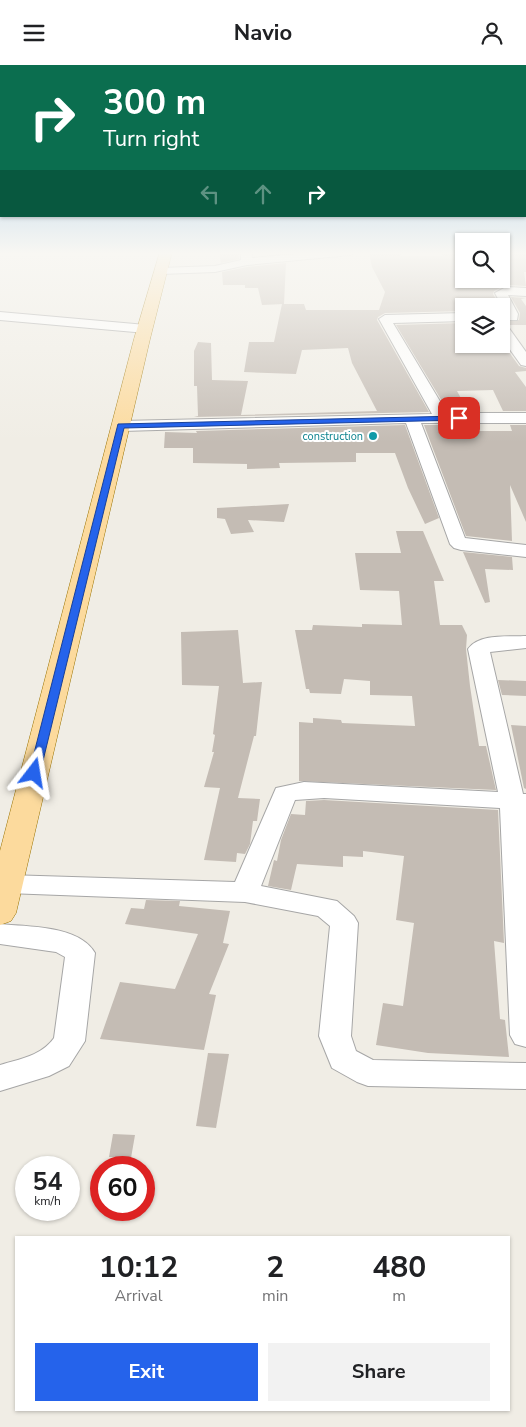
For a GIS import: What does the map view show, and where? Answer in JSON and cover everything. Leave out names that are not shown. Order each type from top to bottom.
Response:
[{"type":"main road","points":[[0,913],[149,316]]},
{"type":"street","points":[[0,316],[144,334]]},
{"type":"street","points":[[442,418],[385,319],[455,317]]},
{"type":"street","points":[[0,322],[144,334]]},
{"type":"street","points":[[510,340],[526,362]]},
{"type":"street","points":[[121,425],[526,418]]},
{"type":"street","points":[[412,419],[458,540],[461,543],[526,551]]},
{"type":"street","points":[[526,642],[486,645],[480,649],[478,655],[519,802],[526,1035]]},
{"type":"street","points":[[245,892],[285,794],[304,790],[324,790],[519,802]]},
{"type":"street","points":[[7,884],[245,892],[328,908],[344,923],[335,1037],[343,1059],[368,1073],[526,1077]]},
{"type":"street","points":[[0,934],[63,942],[80,953],[69,1041],[58,1057],[38,1067],[0,1078]]},
{"type":"building","points":[[280,316],[381,316],[377,320],[429,412],[194,417],[198,416],[197,386],[194,386],[194,351],[198,342],[211,343],[212,380],[248,381],[241,415],[377,411],[352,363],[348,348],[302,350],[296,374],[244,372],[249,342],[274,342]]},
{"type":"building","points":[[520,316],[526,316],[526,325],[510,325],[510,321],[519,320]]},
{"type":"building","points":[[455,323],[455,353],[510,353],[519,366],[526,368],[526,371],[515,372],[526,387],[526,411],[503,411],[493,390],[457,391],[468,411],[448,411],[396,325]]},
{"type":"building","points":[[405,425],[439,518],[425,524],[408,488],[395,453],[356,453],[356,462],[279,463],[280,468],[247,469],[247,464],[193,463],[193,448],[164,448],[165,432],[197,433],[196,431]]},
{"type":"building","points":[[424,425],[476,425],[479,431],[512,431],[510,425],[526,425],[526,522],[510,485],[512,541],[466,536]]},
{"type":"building","points":[[289,504],[284,522],[248,520],[254,532],[231,534],[225,519],[217,518],[217,508]]},
{"type":"building","points":[[396,531],[423,531],[444,581],[434,581],[440,625],[462,625],[467,635],[466,649],[470,686],[479,746],[486,746],[496,790],[299,781],[299,722],[313,723],[313,718],[341,720],[342,723],[415,726],[412,696],[370,695],[370,681],[344,679],[341,694],[310,693],[309,689],[306,689],[295,630],[312,630],[313,625],[362,627],[362,624],[402,625],[399,591],[360,590],[355,553],[401,553]]},
{"type":"building","points":[[463,552],[512,557],[513,570],[485,569],[490,602],[485,603]]},
{"type":"building","points":[[238,630],[243,683],[262,682],[256,736],[254,736],[238,798],[260,799],[257,821],[253,821],[250,844],[245,854],[237,853],[236,862],[204,860],[220,788],[204,787],[214,752],[212,752],[215,735],[213,734],[219,686],[182,685],[181,632]]},
{"type":"building","points":[[498,680],[526,681],[526,696],[502,695]]},
{"type":"building","points":[[511,725],[526,726],[526,789],[524,788]]},
{"type":"building","points":[[324,800],[498,810],[504,943],[494,941],[500,1019],[505,1020],[509,1057],[428,1053],[376,1045],[383,1003],[403,1006],[414,923],[396,920],[404,856],[363,851],[363,857],[343,856],[343,867],[297,864],[291,890],[268,886],[274,860],[277,861],[281,840],[291,814],[305,815],[306,801]]},
{"type":"building","points":[[146,900],[180,901],[179,906],[230,911],[223,943],[229,944],[209,994],[216,995],[204,1050],[100,1039],[120,982],[175,989],[198,934],[125,924],[131,908],[144,909]]},
{"type":"building","points":[[208,1053],[229,1054],[216,1128],[196,1126]]},
{"type":"building","points":[[113,1134],[135,1135],[131,1156],[109,1156]]},
{"type":"place","name":"construction","points":[[373,436]]},
{"type":"route","points":[[34,773],[121,425],[459,418]]}]
